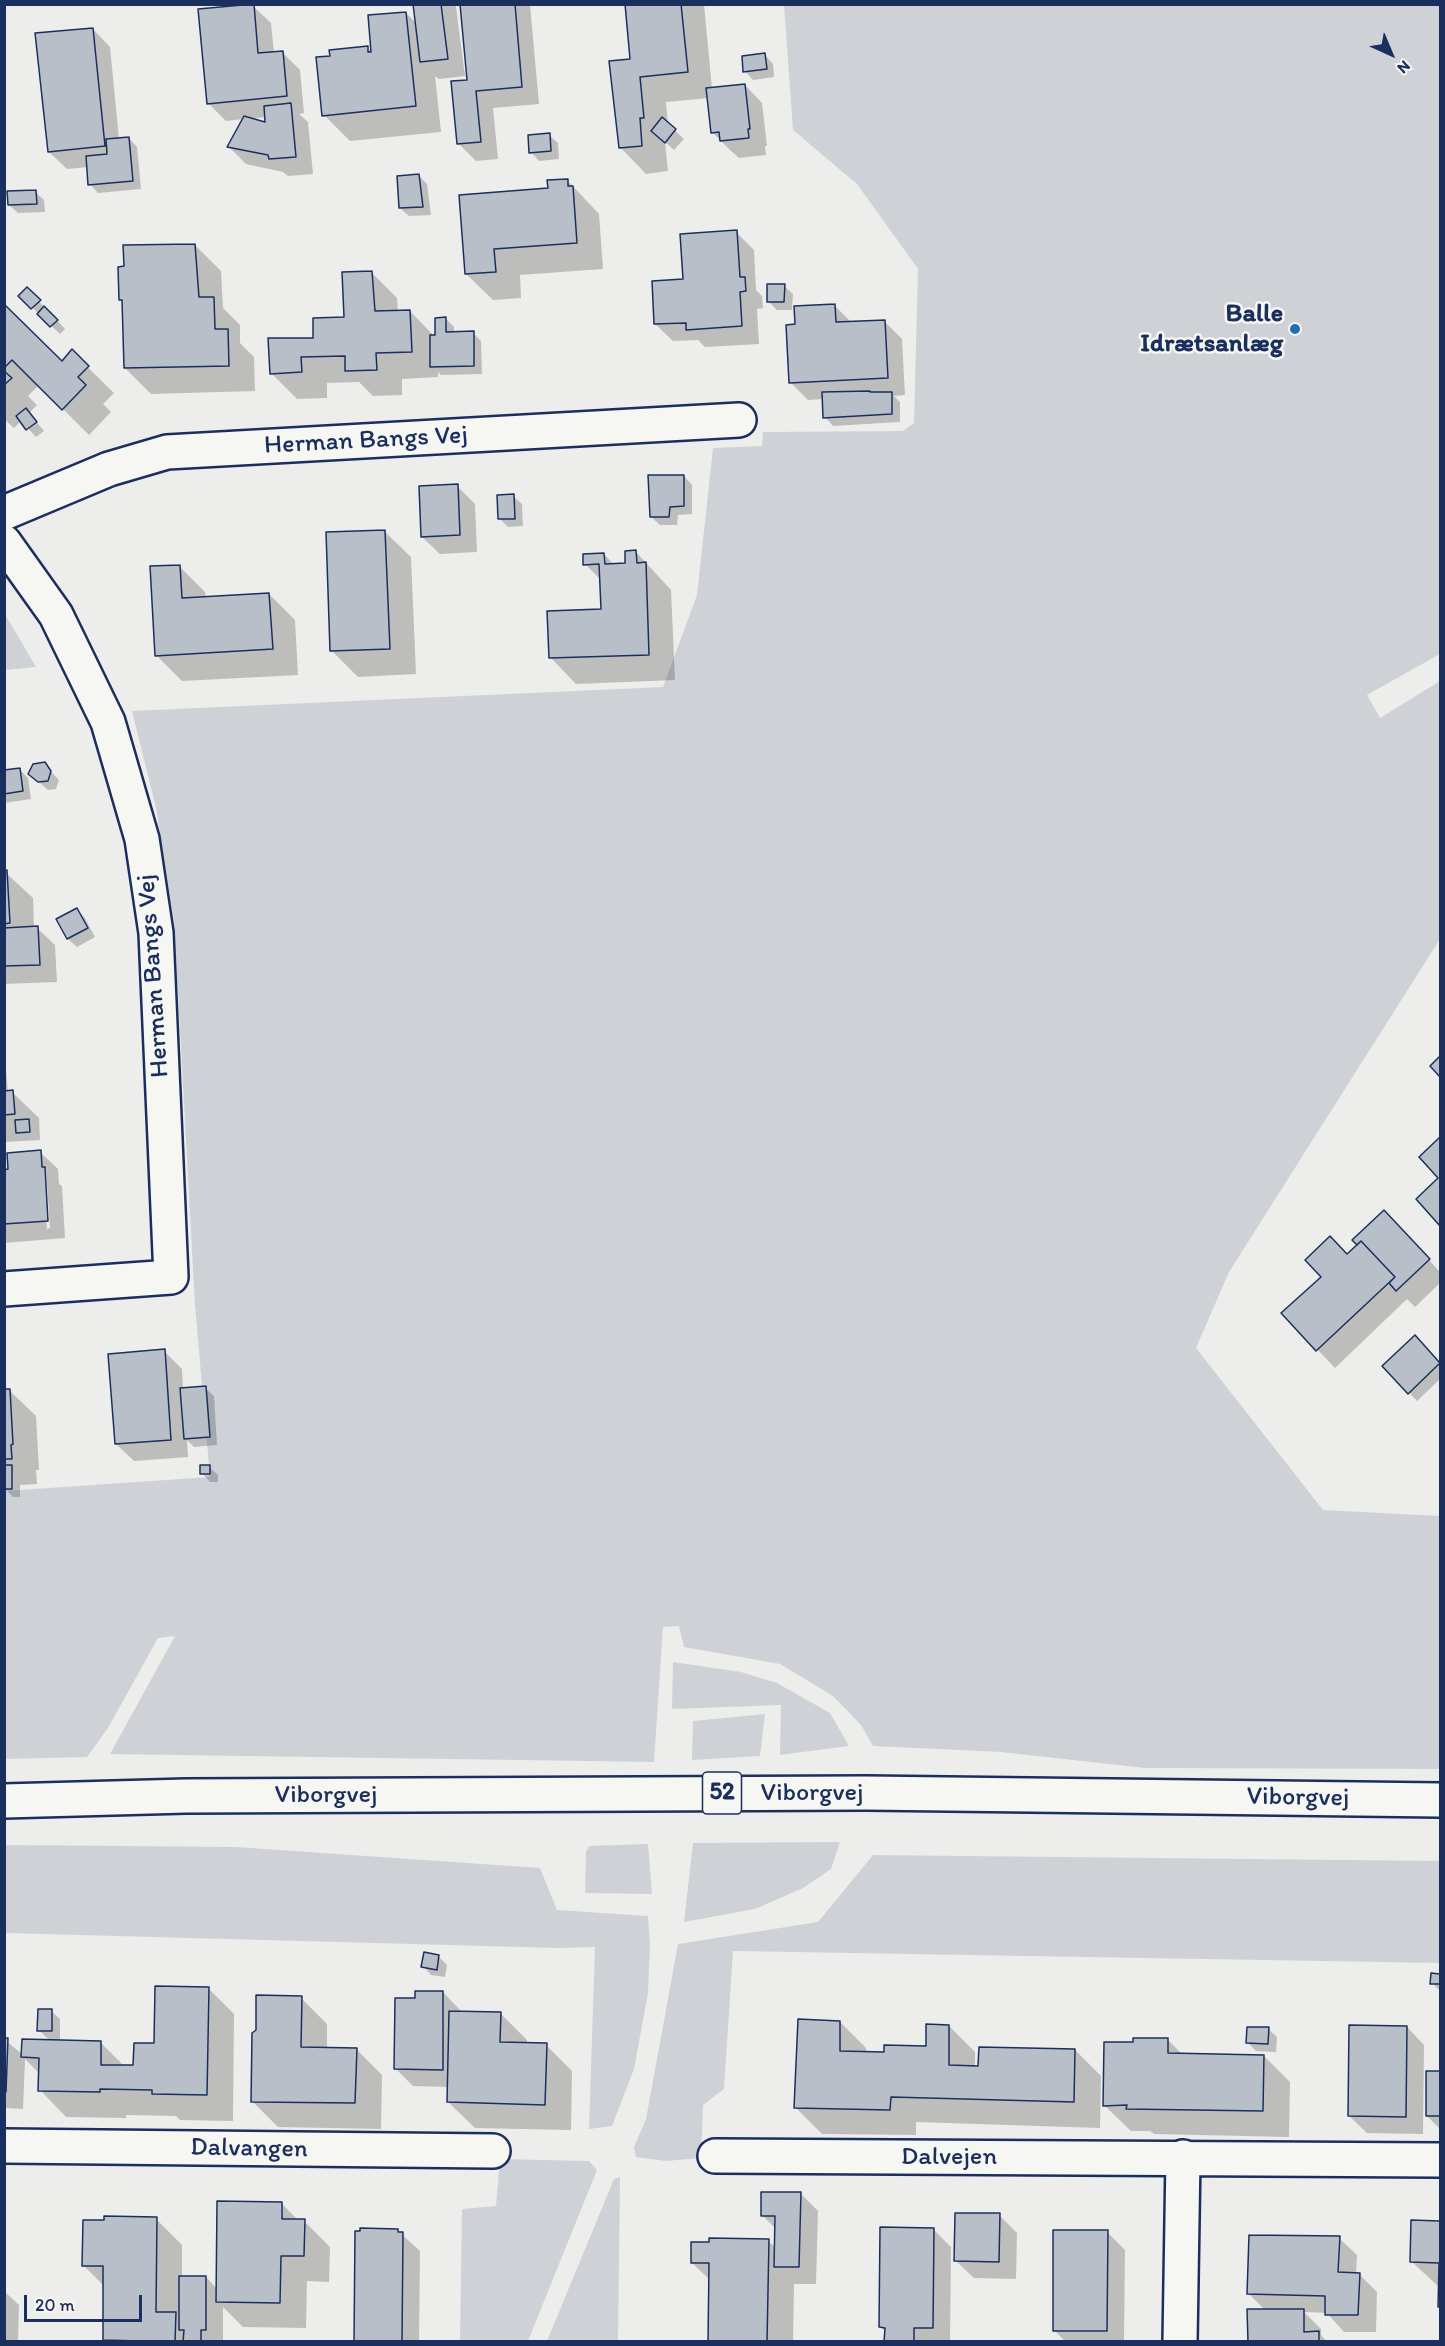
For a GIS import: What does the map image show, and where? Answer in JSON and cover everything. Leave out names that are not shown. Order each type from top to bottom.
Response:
[{"type":"street","name":"Herman Bangs Vej","points":[[4,513],[109,469],[166,452],[739,420]]},
{"type":"street","name":"Herman Bangs Vej","points":[[4,542],[56,615],[108,722],[142,839],[156,933],[171,1277],[4,1289]]},
{"type":"street","name":"Viborgvej","points":[[4,1801],[198,1796],[866,1792],[1440,1800]]},
{"type":"street","name":"Dalvangen","points":[[4,2146],[493,2151]]},
{"type":"street","name":"Dalvejen","points":[[715,2156],[1440,2160]]},
{"type":"street","points":[[1180,2342],[1184,2157]]},
{"type":"shaded area","points":[[784,5],[1440,5],[1440,654],[1367,695],[1380,718],[1440,681],[1440,939],[1229,1272],[1196,1348],[1323,1510],[1440,1516],[1440,1769],[1145,1768],[1001,1752],[873,1746],[861,1725],[833,1696],[780,1664],[684,1647],[679,1626],[663,1627],[654,1762],[110,1754],[175,1636],[158,1638],[108,1728],[87,1757],[5,1759],[5,1491],[210,1477],[195,1305],[174,921],[156,808],[132,711],[663,687],[697,595],[713,448],[762,446],[763,432],[903,431],[914,423],[918,269],[857,184],[793,130]]},
{"type":"shaded area","points":[[5,614],[36,667],[5,670]]},
{"type":"shaded area","points":[[673,1662],[741,1672],[777,1683],[830,1713],[849,1746],[780,1755],[781,1705],[672,1709]]},
{"type":"shaded area","points":[[765,1714],[760,1756],[692,1760],[693,1721]]},
{"type":"shaded area","points":[[840,1842],[831,1869],[803,1888],[755,1909],[684,1922],[693,1843]]},
{"type":"shaded area","points":[[648,1844],[652,1894],[585,1893],[586,1852],[589,1846]]},
{"type":"shaded area","points":[[5,1845],[236,1847],[540,1868],[557,1910],[648,1916],[650,1944],[648,1993],[634,2069],[612,2126],[589,2129],[595,1947],[559,1948],[5,1933]]},
{"type":"shaded area","points":[[873,1855],[1440,1861],[1440,1963],[733,1951],[724,2089],[703,2105],[701,2158],[666,2161],[636,2157],[634,2147],[646,2119],[678,1944],[818,1922]]},
{"type":"shaded area","points":[[500,2159],[589,2161],[597,2170],[528,2341],[460,2342],[462,2209],[496,2206]]},
{"type":"shaded area","points":[[620,2177],[618,2341],[547,2341],[614,2179]]},
{"type":"building","points":[[254,4],[258,53],[283,51],[287,96],[207,104],[198,9]]},
{"type":"building","points":[[413,4],[441,4],[448,59],[420,62]]},
{"type":"building","points":[[460,4],[515,4],[522,87],[476,91],[481,142],[457,144],[451,81],[467,80]]},
{"type":"building","points":[[625,4],[681,4],[688,72],[640,77],[644,118],[640,118],[642,146],[619,148],[609,61],[630,59]]},
{"type":"building","points":[[406,12],[416,106],[322,116],[316,57],[330,56],[329,50],[368,46],[368,52],[371,52],[368,15]]},
{"type":"building","points":[[93,28],[105,146],[48,152],[35,33]]},
{"type":"building","points":[[765,53],[767,69],[743,72],[742,56]]},
{"type":"building","points":[[745,84],[749,138],[720,141],[719,132],[711,133],[706,88]]},
{"type":"building","points":[[291,103],[296,157],[269,159],[268,155],[227,147],[244,116],[265,122],[264,106]]},
{"type":"building","points":[[662,117],[676,129],[665,143],[651,131]]},
{"type":"building","points":[[550,133],[551,151],[529,153],[528,135]]},
{"type":"building","points":[[129,137],[133,181],[88,185],[86,156],[107,154],[106,139]]},
{"type":"building","points":[[419,174],[423,207],[399,208],[397,176]]},
{"type":"building","points":[[568,179],[568,186],[573,186],[577,243],[494,249],[496,272],[465,274],[459,195],[548,188],[547,180]]},
{"type":"building","points":[[36,190],[37,204],[8,205],[7,191]]},
{"type":"building","points":[[737,230],[740,277],[745,277],[746,291],[740,292],[742,326],[686,330],[686,323],[654,324],[652,281],[683,279],[680,234]]},
{"type":"building","points":[[195,244],[199,297],[214,297],[215,329],[228,329],[229,366],[124,368],[122,300],[119,300],[118,267],[124,266],[123,245]]},
{"type":"building","points":[[372,271],[375,311],[410,310],[412,352],[376,353],[377,370],[345,371],[345,356],[301,357],[302,372],[270,374],[268,338],[313,338],[313,318],[344,317],[342,272]]},
{"type":"building","points":[[767,284],[785,284],[784,302],[767,302]]},
{"type":"building","points":[[27,287],[41,300],[31,309],[18,296]]},
{"type":"building","points":[[4,304],[62,361],[72,349],[89,366],[78,377],[86,385],[62,410],[12,360],[4,368]]},
{"type":"building","points":[[835,304],[836,322],[885,320],[888,378],[789,383],[786,325],[795,324],[794,306]]},
{"type":"building","points":[[44,306],[58,320],[50,327],[37,314]]},
{"type":"building","points":[[446,317],[446,332],[474,331],[474,366],[430,367],[430,335],[435,335],[435,318]]},
{"type":"building","points":[[4,371],[12,378],[4,385]]},
{"type":"building","points":[[822,392],[892,392],[892,414],[823,418]]},
{"type":"building","points":[[26,408],[37,422],[26,430],[16,416]]},
{"type":"building","points":[[648,475],[684,475],[684,506],[670,507],[669,517],[650,517]]},
{"type":"building","points":[[458,484],[460,535],[421,537],[419,486]]},
{"type":"building","points":[[514,494],[515,519],[498,519],[497,495]]},
{"type":"building","points":[[385,530],[390,649],[330,651],[326,532]]},
{"type":"building","points":[[636,550],[637,563],[646,562],[649,655],[549,658],[547,611],[601,609],[599,564],[583,565],[583,554],[604,553],[605,564],[625,563],[625,551]]},
{"type":"building","points":[[180,565],[182,598],[269,593],[273,649],[155,656],[150,566]]},
{"type":"building","points":[[45,762],[51,771],[48,781],[38,782],[28,774],[33,764]]},
{"type":"building","points":[[20,768],[23,791],[4,794],[4,770]]},
{"type":"building","points":[[4,870],[7,870],[10,923],[4,924]]},
{"type":"building","points":[[77,908],[88,928],[67,939],[56,919]]},
{"type":"building","points":[[38,926],[40,965],[4,966],[4,928]]},
{"type":"building","points":[[1440,1056],[1440,1077],[1430,1066]]},
{"type":"building","points":[[13,1090],[15,1114],[4,1115],[4,1091]]},
{"type":"building","points":[[29,1119],[30,1132],[16,1133],[15,1120]]},
{"type":"building","points":[[1440,1137],[1440,1226],[1416,1199],[1438,1178],[1419,1157]]},
{"type":"building","points":[[41,1150],[42,1167],[45,1167],[48,1221],[4,1224],[4,1170],[8,1169],[7,1153]]},
{"type":"building","points":[[1384,1210],[1430,1259],[1396,1291],[1389,1283],[1395,1277],[1361,1241],[1357,1245],[1352,1240]]},
{"type":"building","points":[[1330,1236],[1347,1254],[1361,1241],[1395,1277],[1316,1351],[1281,1313],[1321,1277],[1305,1260]]},
{"type":"building","points":[[1415,1335],[1440,1363],[1408,1394],[1382,1366]]},
{"type":"building","points":[[165,1349],[171,1440],[115,1444],[108,1354]]},
{"type":"building","points":[[206,1386],[210,1437],[184,1439],[180,1388]]},
{"type":"building","points":[[4,1389],[10,1389],[12,1459],[4,1459]]},
{"type":"building","points":[[4,1465],[12,1465],[12,1489],[4,1489]]},
{"type":"building","points":[[200,1465],[210,1465],[210,1474],[200,1474]]},
{"type":"building","points":[[424,1952],[439,1955],[437,1970],[421,1967]]},
{"type":"building","points":[[1431,1973],[1440,1974],[1440,1984],[1430,1984]]},
{"type":"building","points":[[155,1986],[209,1987],[207,2095],[152,2094],[152,2090],[38,2091],[39,2058],[21,2057],[22,2039],[101,2041],[101,2065],[133,2065],[134,2043],[154,2043]]},
{"type":"building","points":[[415,1991],[443,1991],[443,2070],[394,2069],[395,1998],[415,1998]]},
{"type":"building","points":[[256,1995],[302,1996],[301,2047],[357,2048],[355,2103],[251,2102],[252,2033],[256,2030]]},
{"type":"building","points":[[38,2009],[52,2009],[52,2031],[37,2031]]},
{"type":"building","points":[[449,2011],[501,2012],[500,2042],[547,2043],[545,2105],[447,2102]]},
{"type":"building","points":[[798,2019],[840,2021],[840,2051],[884,2052],[884,2045],[926,2046],[926,2024],[949,2025],[949,2065],[978,2066],[979,2047],[1075,2049],[1074,2102],[891,2097],[890,2110],[794,2108]]},
{"type":"building","points":[[1349,2025],[1407,2026],[1406,2117],[1348,2116]]},
{"type":"building","points":[[1247,2027],[1269,2027],[1268,2044],[1246,2043]]},
{"type":"building","points":[[4,2038],[8,2038],[6,2092],[4,2092]]},
{"type":"building","points":[[1133,2038],[1168,2038],[1168,2053],[1264,2055],[1263,2111],[1126,2109],[1127,2105],[1103,2106],[1104,2042],[1133,2042]]},
{"type":"building","points":[[1426,2071],[1440,2071],[1440,2116],[1426,2116]]},
{"type":"building","points":[[761,2192],[801,2192],[799,2267],[774,2267],[775,2216],[761,2216]]},
{"type":"building","points":[[217,2201],[282,2202],[282,2219],[305,2219],[304,2256],[281,2256],[280,2303],[216,2302]]},
{"type":"building","points":[[955,2213],[1000,2213],[999,2262],[954,2261]]},
{"type":"building","points":[[104,2216],[157,2217],[156,2312],[176,2312],[175,2342],[103,2340],[103,2266],[82,2266],[83,2220],[104,2220]]},
{"type":"building","points":[[1411,2220],[1440,2221],[1440,2307],[1438,2307],[1439,2263],[1410,2262]]},
{"type":"building","points":[[880,2227],[934,2228],[933,2328],[914,2328],[914,2342],[884,2342],[885,2328],[879,2327]]},
{"type":"building","points":[[360,2228],[398,2229],[398,2232],[403,2232],[402,2342],[354,2342],[355,2231],[360,2231]]},
{"type":"building","points":[[1053,2230],[1108,2230],[1107,2331],[1053,2331]]},
{"type":"building","points":[[1249,2235],[1340,2236],[1338,2272],[1360,2273],[1358,2315],[1325,2315],[1325,2296],[1247,2294]]},
{"type":"building","points":[[709,2238],[769,2239],[767,2342],[708,2342],[709,2263],[691,2263],[691,2242],[709,2242]]},
{"type":"building","points":[[179,2276],[206,2276],[206,2330],[201,2330],[201,2342],[183,2342],[184,2330],[179,2330]]},
{"type":"building","points":[[1247,2309],[1304,2309],[1304,2332],[1319,2331],[1319,2342],[1248,2342]]},
{"type":"place","name":"Balle Idrætsanlæg","points":[[1295,329]]}]
